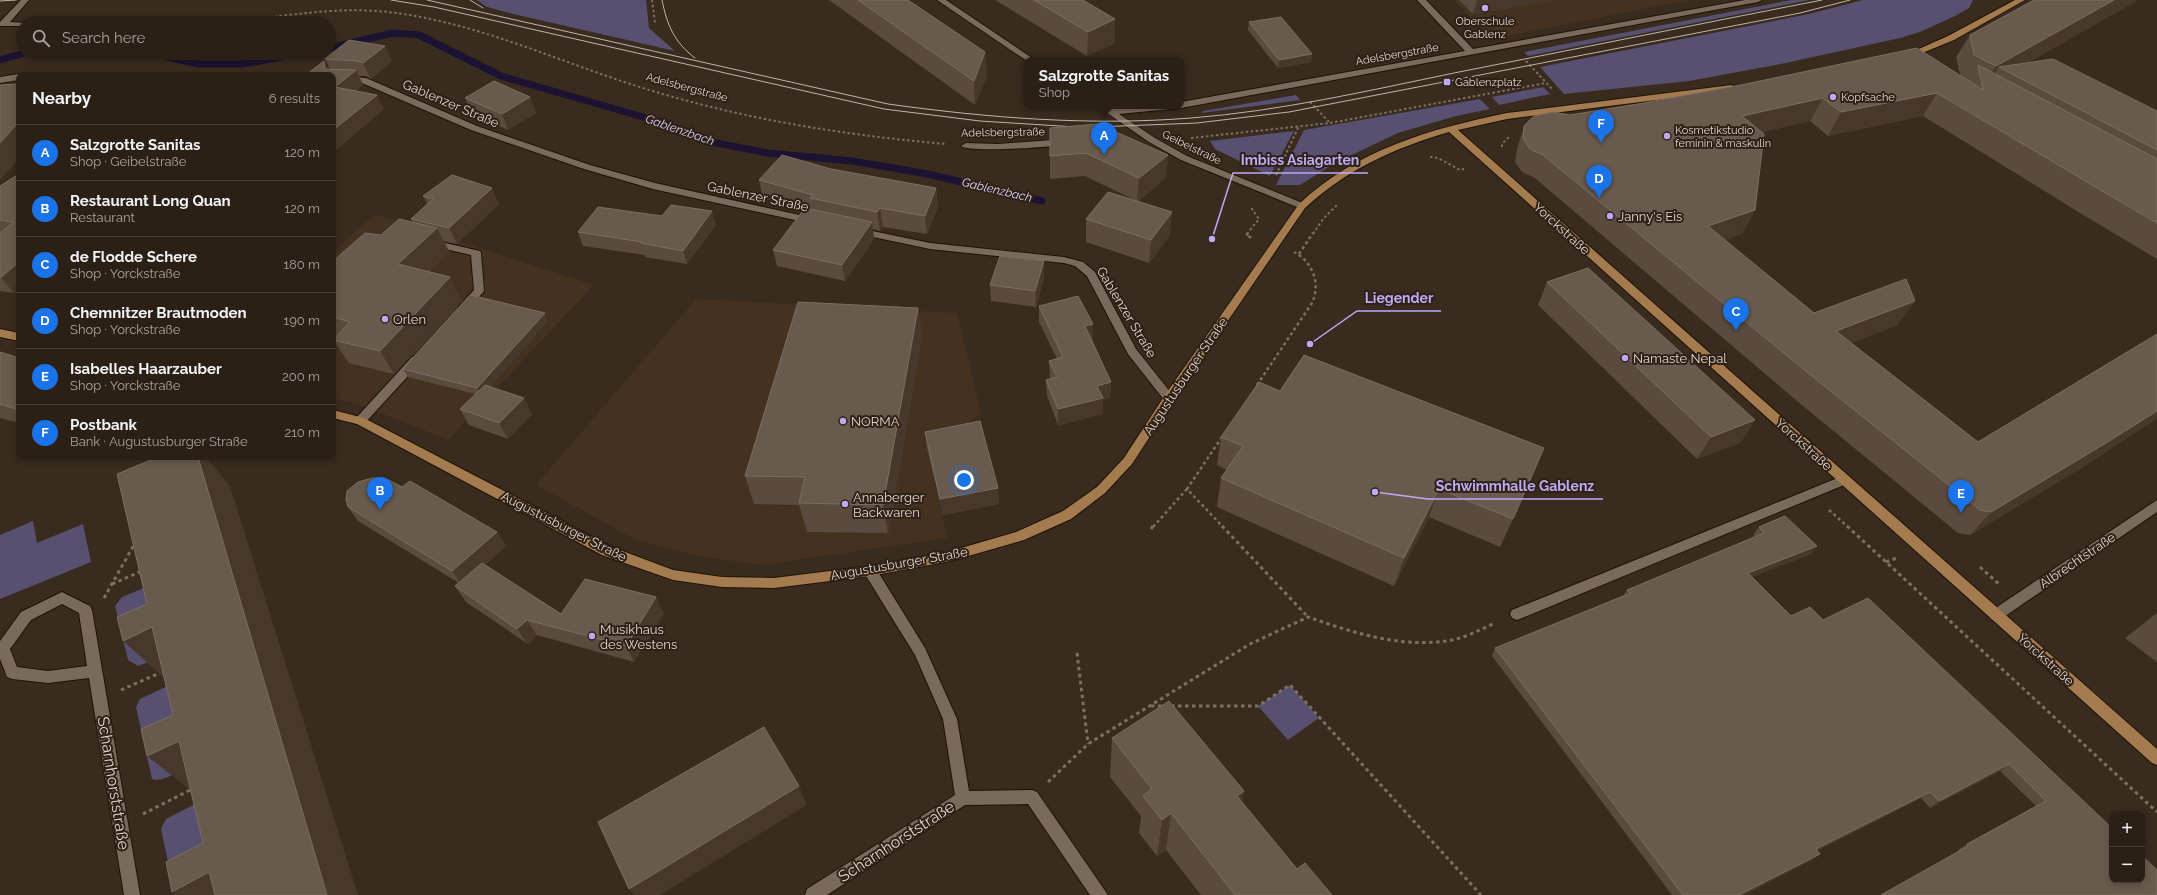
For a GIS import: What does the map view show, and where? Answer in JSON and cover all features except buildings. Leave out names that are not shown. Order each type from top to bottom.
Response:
[{"type":"main road","points":[[1896,58],[1911,55],[1951,38],[2021,0]]},
{"type":"main road","name":"Augustusburger Straße","points":[[336,415],[360,421],[607,551],[673,575],[722,582],[774,582],[870,571],[951,556],[1019,536],[1067,515],[1101,490],[1128,461],[1169,398],[1302,206],[1331,181],[1368,159],[1405,142],[1451,129],[1507,116],[1744,86]]},
{"type":"main road","name":"Yorckstraße","points":[[1451,129],[2157,758]]},
{"type":"main road","points":[[0,333],[16,336]]},
{"type":"street","points":[[1,24],[25,0]]},
{"type":"street","points":[[941,0],[1026,57]]},
{"type":"street","points":[[1421,0],[1472,53]]},
{"type":"street","name":"Adelsbergstraße","points":[[1184,104],[1758,0]]},
{"type":"street","points":[[1,24],[16,24]]},
{"type":"street","points":[[1911,55],[1925,62]]},
{"type":"street","points":[[0,80],[16,77]]},
{"type":"street","name":"Gablenzer Straße","points":[[336,79],[363,80],[474,128],[587,167],[653,186],[821,223]]},
{"type":"street","name":"Geibelstraße","points":[[1106,109],[1152,140],[1184,158],[1302,206]]},
{"type":"street","points":[[1110,112],[1142,109]]},
{"type":"street","points":[[1137,140],[1152,140]]},
{"type":"street","name":"Adelsbergstraße","points":[[966,146],[998,147],[1078,141]]},
{"type":"street","name":"Gablenzer Straße","points":[[844,228],[930,246],[1064,260],[1079,264],[1091,274],[1132,351],[1169,398]]},
{"type":"street","points":[[418,240],[476,254],[479,290],[454,318]]},
{"type":"street","points":[[360,421],[423,352]]},
{"type":"street","points":[[1517,614],[1845,480]]},
{"type":"street","name":"Albrechtstraße","points":[[1996,615],[2157,505]]},
{"type":"street","points":[[870,571],[920,652],[950,719],[963,798]]},
{"type":"street","points":[[85,610],[62,598],[26,616],[3,648],[12,673],[48,677],[95,671]]},
{"type":"street","name":"Scharnhorststraße","points":[[85,610],[132,895]]},
{"type":"street","points":[[1032,797],[1100,895]]},
{"type":"street","name":"Scharnhorststraße","points":[[813,895],[963,798],[1032,797]]},
{"type":"path","points":[[652,0],[655,23]]},
{"type":"path","name":"Adelsbergstraße","points":[[286,16],[330,11],[363,10],[418,16],[490,33],[604,76],[692,102],[826,131],[887,140],[966,146]]},
{"type":"path","points":[[1152,140],[1209,137],[1330,123],[1546,83],[1511,46]]},
{"type":"path","points":[[1306,98],[1330,123]]},
{"type":"path","points":[[1254,389],[1312,303],[1318,289],[1313,271],[1299,254],[1246,236],[1259,219],[1248,204],[1274,178],[1299,126]]},
{"type":"path","points":[[1426,157],[1438,158],[1460,170],[1503,157],[1502,144],[1510,134]]},
{"type":"path","points":[[1299,254],[1323,219],[1343,200]]},
{"type":"path","points":[[1152,529],[1187,489],[1225,432]]},
{"type":"path","points":[[1187,489],[1308,617],[1353,632],[1399,643],[1453,640],[1517,614]]},
{"type":"path","points":[[1812,494],[2157,812]]},
{"type":"path","points":[[85,610],[104,598],[138,537]]},
{"type":"path","points":[[112,584],[147,569]]},
{"type":"path","points":[[1032,797],[1088,744],[1250,644],[1308,617]]},
{"type":"path","points":[[1077,653],[1088,744]]},
{"type":"path","points":[[100,700],[165,670]]},
{"type":"path","points":[[1150,706],[1258,706],[1290,685],[1481,895]]},
{"type":"path","points":[[120,825],[196,788]]},
{"type":"shaded area","points":[[477,0],[646,0],[649,28],[675,51],[509,13],[487,7]]},
{"type":"shaded area","points":[[1454,0],[1689,0],[1492,39]]},
{"type":"shaded area","points":[[1791,0],[1810,0],[1528,56],[1524,52]]},
{"type":"shaded area","points":[[1863,0],[1973,0],[1969,8],[1955,16],[1920,32],[1900,38],[1781,64],[1689,81],[1564,94],[1540,67],[1809,14]]},
{"type":"shaded area","points":[[1543,87],[1550,94],[1499,105],[1492,97]]},
{"type":"shaded area","points":[[1296,95],[1300,100],[1201,113],[1203,111]]},
{"type":"shaded area","points":[[1480,99],[1490,109],[1456,116],[1398,133],[1335,163],[1300,185],[1276,185],[1304,130]]},
{"type":"shaded area","points":[[1294,131],[1270,176],[1215,149],[1210,141]]},
{"type":"shaded area","points":[[375,214],[594,285],[448,440],[358,404],[336,399],[336,249]]},
{"type":"shaded area","points":[[696,299],[957,313],[981,413],[929,453],[947,538],[762,565],[697,556],[634,539],[536,485]]},
{"type":"shaded area","points":[[33,521],[37,543],[83,524],[91,562],[0,599],[0,535]]},
{"type":"shaded area","points":[[173,576],[162,657],[138,666],[128,660],[115,606],[122,597]]},
{"type":"shaded area","points":[[197,672],[188,767],[165,778],[156,780],[152,779],[136,707],[140,699]]},
{"type":"shaded area","points":[[1290,685],[1319,718],[1288,740],[1258,706]]},
{"type":"shaded area","points":[[226,788],[216,895],[175,895],[161,829],[166,819]]},
{"type":"waterway","name":"Gablenzbach","points":[[336,46],[393,33],[419,35],[501,76],[664,123],[706,141],[768,153],[852,161],[928,174],[1042,201]]},
{"type":"waterway","name":"Gablenzbach","points":[[0,60],[16,55]]},
{"type":"waterway","name":"Gablenzbach","points":[[180,60],[198,64],[242,64],[265,60]]},
{"type":"tram line","points":[[0,1],[16,0]]},
{"type":"tram line","points":[[391,0],[434,7],[884,109],[980,121],[1076,127]]},
{"type":"tram line","points":[[427,0],[888,104],[1002,117],[1077,121],[1191,118],[1257,111],[1356,93],[1822,0]]},
{"type":"tram line","points":[[470,0],[483,8]]},
{"type":"tram line","points":[[662,0],[666,17],[672,32],[682,46],[695,58]]},
{"type":"tram line","points":[[1096,127],[1197,123],[1289,112],[1800,13],[1850,0]]},
{"type":"place","name":"Oberschule Gablenz","points":[[1485,8]]},
{"type":"place","name":"Gablenzplatz","points":[[1447,82]]},
{"type":"place","name":"Kopfsache","points":[[1833,97]]},
{"type":"place","name":"Kosmetikstudio feminin & maskulin","points":[[1667,136]]},
{"type":"place","name":"Postbank","points":[[1601,143]]},
{"type":"place","name":"Salzgrotte Sanitas","points":[[1104,155]]},
{"type":"place","name":"Chemnitzer Brautmoden","points":[[1599,198]]},
{"type":"place","name":"Janny's Eis","points":[[1610,216]]},
{"type":"place","name":"Imbiss Asiagarten","points":[[1212,239]]},
{"type":"place","name":"Orlen","points":[[385,319]]},
{"type":"place","name":"de Flodde Schere","points":[[1736,331]]},
{"type":"place","name":"Liegender","points":[[1310,344]]},
{"type":"place","name":"Namaste Nepal","points":[[1625,358]]},
{"type":"place","name":"NORMA","points":[[843,421]]},
{"type":"place","name":"Schwimmhalle Gablenz","points":[[1375,492]]},
{"type":"place","name":"Annaberger Backwaren","points":[[845,504]]},
{"type":"place","name":"Restaurant Long Quan","points":[[380,510]]},
{"type":"place","name":"Isabelles Haarzauber","points":[[1961,513]]},
{"type":"place","name":"Musikhaus des Westens","points":[[592,636]]}]
